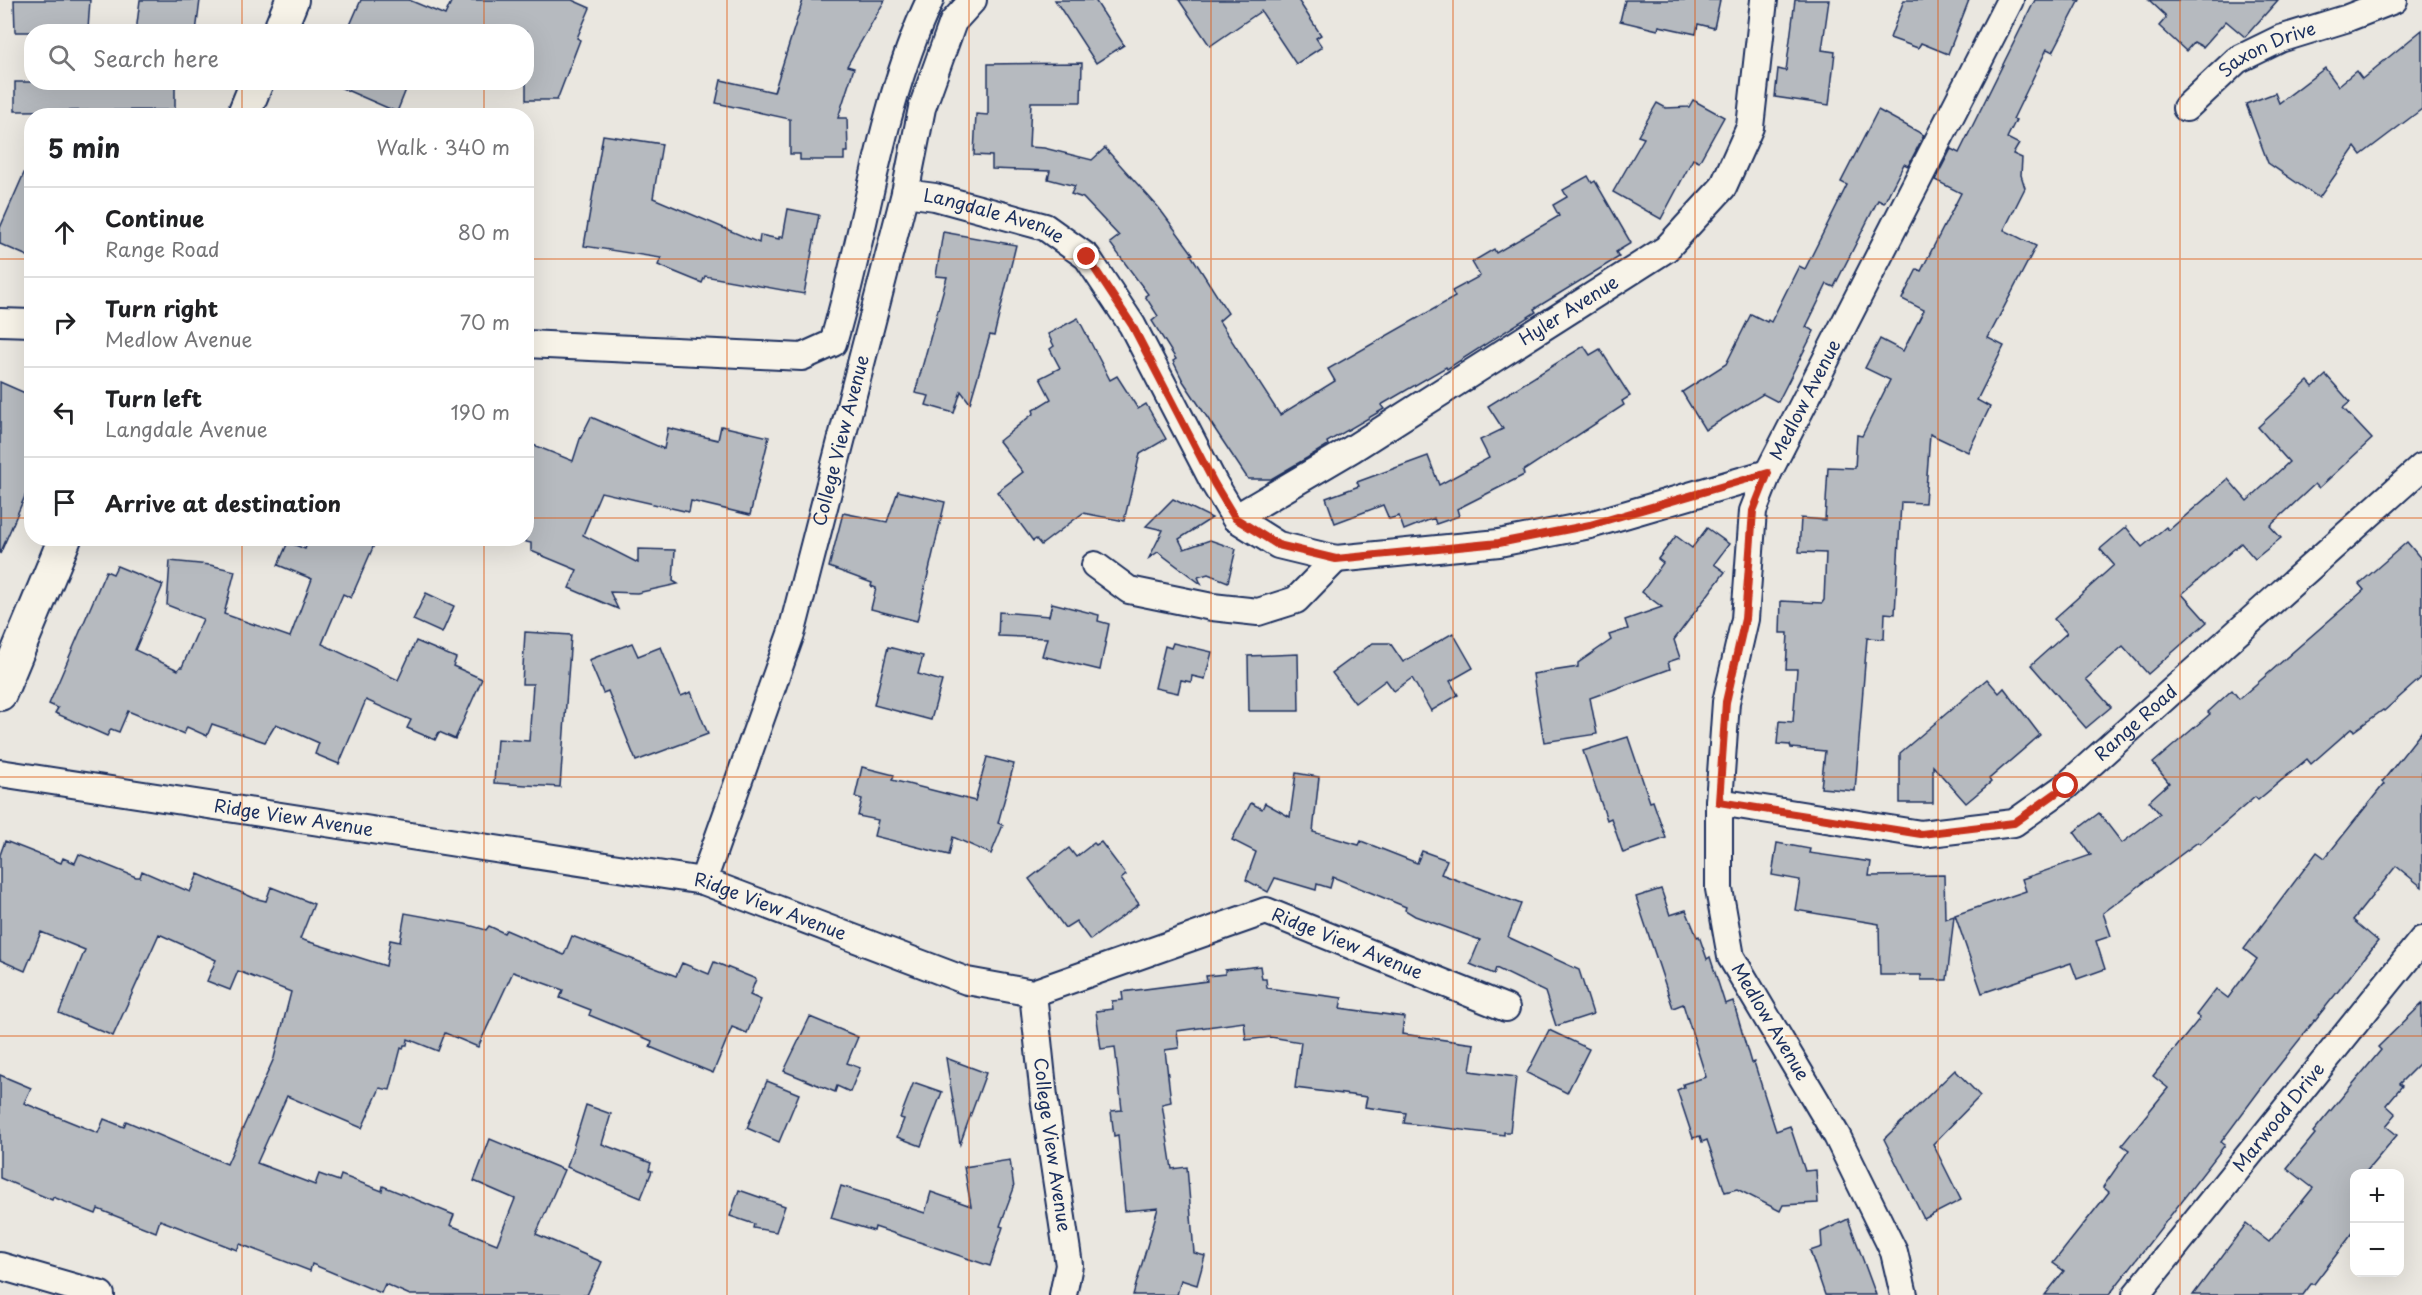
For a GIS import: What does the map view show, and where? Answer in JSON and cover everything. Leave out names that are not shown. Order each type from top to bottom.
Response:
[{"type":"street","points":[[282,24],[292,0]]},
{"type":"street","points":[[534,344],[802,357],[833,343],[848,296],[881,142],[916,30],[930,0]]},
{"type":"street","name":"College View Avenue","points":[[702,881],[792,631],[905,193],[922,108],[954,22],[973,0]]},
{"type":"street","name":"Hyler Avenue","points":[[1235,518],[1352,449],[1666,249],[1723,187],[1750,127],[1764,0]]},
{"type":"street","name":"Medlow Avenue","points":[[1904,1295],[1894,1252],[1837,1136],[1731,957],[1719,889],[1719,802],[1726,702],[1745,619],[1753,511],[1768,473],[2010,0]]},
{"type":"street","name":"Saxon Drive","points":[[2186,108],[2237,60],[2280,39],[2345,19],[2394,0]]},
{"type":"street","points":[[246,108],[254,90]]},
{"type":"street","name":"Langdale Avenue","points":[[905,193],[935,197],[1046,227],[1087,257],[1132,325],[1214,483],[1235,518],[1278,545],[1336,559],[1499,543],[1590,525],[1768,473]]},
{"type":"street","points":[[0,322],[24,323]]},
{"type":"street","name":"Range Road","points":[[1719,802],[1921,834],[2014,823],[2066,786],[2422,467]]},
{"type":"street","points":[[0,694],[62,546]]},
{"type":"street","points":[[1095,565],[1129,590],[1212,608],[1258,612],[1296,600],[1336,559]]},
{"type":"street","name":"Ridge View Avenue","points":[[0,773],[702,881],[967,981],[1033,993],[1266,911],[1506,1008]]},
{"type":"street","name":"Marwood Drive","points":[[2136,1295],[2422,940]]},
{"type":"street","name":"College View Avenue","points":[[1033,993],[1044,1097],[1069,1265],[1063,1295]]},
{"type":"street","points":[[0,1266],[101,1295]]},
{"type":"building","points":[[14,0],[90,0],[88,24],[24,24],[24,32],[15,32]]},
{"type":"building","points":[[140,0],[200,0],[197,24],[137,24]]},
{"type":"building","points":[[361,0],[409,0],[445,15],[452,0],[572,0],[590,8],[577,38],[580,40],[557,100],[526,100],[526,90],[534,90],[534,24],[350,24]]},
{"type":"building","points":[[803,0],[885,0],[847,66],[854,68],[838,118],[847,118],[848,152],[844,152],[844,160],[800,160],[800,154],[790,154],[790,119],[716,103],[721,80],[774,92]]},
{"type":"building","points":[[1055,0],[1095,0],[1124,45],[1096,63]]},
{"type":"building","points":[[1179,0],[1298,0],[1321,35],[1316,38],[1322,47],[1296,64],[1261,11],[1210,46]]},
{"type":"building","points":[[1625,0],[1720,0],[1714,28],[1698,24],[1696,34],[1659,26],[1658,30],[1620,21]]},
{"type":"building","points":[[1795,0],[1829,0],[1822,50],[1835,52],[1829,105],[1775,97],[1778,69],[1786,71]]},
{"type":"building","points":[[1904,0],[1969,0],[1948,54],[1921,43],[1918,48],[1890,38]]},
{"type":"building","points":[[2035,0],[2080,0],[2053,52],[2047,49],[2013,119],[2016,120],[2007,138],[2019,144],[2013,154],[2022,158],[2021,175],[2025,188],[2004,230],[2036,246],[1988,338],[2004,346],[1977,400],[1990,407],[1968,452],[1930,434],[1925,503],[1901,502],[1895,614],[1885,613],[1884,639],[1867,638],[1855,791],[1821,788],[1825,751],[1791,748],[1790,745],[1777,744],[1779,721],[1793,722],[1797,669],[1786,669],[1788,633],[1780,633],[1781,601],[1822,603],[1824,600],[1826,553],[1799,552],[1801,518],[1825,520],[1828,467],[1855,468],[1857,435],[1862,436],[1890,380],[1865,368],[1880,339],[1903,351],[1924,310],[1902,299],[1917,269],[1921,271],[1961,193],[1935,180],[1951,149],[1959,153]]},
{"type":"building","points":[[2149,0],[2278,0],[2245,37],[2226,21],[2203,47],[2194,42],[2186,51],[2159,26],[2166,18],[2165,15]]},
{"type":"building","points":[[2422,30],[2422,109],[2361,155],[2355,147],[2319,198],[2268,163],[2246,104],[2275,93],[2279,103],[2325,68],[2338,86],[2356,71],[2362,79]]},
{"type":"building","points":[[1082,63],[1081,102],[1031,102],[1029,147],[1044,148],[1092,160],[1105,148],[1159,208],[1193,254],[1191,255],[1228,313],[1219,321],[1280,415],[1335,381],[1328,369],[1455,297],[1452,291],[1480,276],[1472,262],[1494,249],[1496,253],[1559,216],[1553,205],[1567,197],[1563,190],[1588,176],[1592,183],[1595,181],[1631,243],[1616,252],[1619,257],[1534,309],[1536,312],[1447,369],[1446,367],[1381,405],[1384,409],[1327,442],[1328,445],[1307,458],[1271,479],[1248,479],[1183,381],[1173,361],[1176,359],[1152,321],[1158,316],[1145,296],[1148,294],[1110,243],[1119,236],[1083,198],[1071,194],[1075,186],[1048,179],[1050,171],[992,169],[992,156],[974,155],[976,114],[988,115],[988,64]]},
{"type":"building","points":[[15,82],[24,82],[24,90],[175,90],[175,108],[24,108],[24,111],[15,111]]},
{"type":"building","points":[[346,90],[406,90],[399,108],[388,108]]},
{"type":"building","points":[[1693,100],[1724,117],[1699,162],[1693,159],[1661,219],[1613,192],[1644,138],[1638,136],[1657,103],[1666,108],[1689,107]]},
{"type":"building","points":[[1878,110],[1924,135],[1908,166],[1904,164],[1884,203],[1878,200],[1834,287],[1827,284],[1806,327],[1814,331],[1778,402],[1763,394],[1705,430],[1682,392],[1726,364],[1751,314],[1771,322],[1799,266],[1805,269],[1847,185],[1841,182]]},
{"type":"building","points":[[603,135],[662,144],[653,198],[759,243],[760,235],[779,239],[783,237],[788,209],[819,215],[804,294],[705,276],[702,283],[658,265],[661,258],[584,246]]},
{"type":"building","points":[[24,173],[24,254],[0,244],[0,228]]},
{"type":"building","points":[[943,232],[1016,245],[994,336],[990,335],[970,403],[961,391],[954,413],[926,405],[929,396],[915,393],[947,277],[936,276]]},
{"type":"building","points":[[1078,318],[1110,380],[1117,376],[1138,409],[1146,404],[1166,439],[1140,454],[1124,521],[1083,513],[1041,545],[1036,539],[1033,541],[997,492],[1023,472],[999,441],[1034,413],[1033,410],[1051,399],[1040,378],[1060,368],[1050,349],[1054,346],[1048,334]]},
{"type":"building","points":[[1584,346],[1590,355],[1600,349],[1630,396],[1622,401],[1624,405],[1523,471],[1524,475],[1457,509],[1459,516],[1436,524],[1434,518],[1404,530],[1399,516],[1389,519],[1383,505],[1335,523],[1326,498],[1359,486],[1357,482],[1428,456],[1439,485],[1489,458],[1480,440],[1503,429],[1488,406]]},
{"type":"building","points":[[2326,375],[2350,402],[2343,408],[2372,439],[2319,488],[2315,484],[2270,526],[2281,538],[2255,559],[2241,543],[2182,594],[2207,622],[2148,674],[2123,646],[2086,679],[2111,707],[2086,728],[2031,665],[2067,633],[2054,619],[2114,565],[2100,549],[2126,527],[2142,547],[2166,527],[2169,530],[2228,479],[2247,501],[2289,462],[2258,427],[2308,381],[2313,387]]},
{"type":"building","points":[[0,382],[24,392],[24,498],[0,554]]},
{"type":"building","points":[[591,417],[664,449],[668,428],[718,440],[721,426],[769,437],[750,515],[691,501],[689,512],[601,492],[583,535],[638,563],[638,549],[675,550],[673,581],[678,584],[637,593],[610,592],[618,609],[569,588],[577,570],[531,551],[531,546],[534,546],[534,445],[573,461],[580,439]]},
{"type":"building","points":[[898,491],[945,502],[917,621],[871,609],[876,588],[871,586],[872,583],[829,567],[843,513],[887,522]]},
{"type":"building","points":[[1173,499],[1212,518],[1179,539],[1184,549],[1210,540],[1236,549],[1228,582],[1208,574],[1198,577],[1201,584],[1158,552],[1149,558],[1163,530],[1146,526]]},
{"type":"building","points":[[1707,528],[1729,544],[1714,564],[1725,572],[1674,640],[1680,658],[1668,662],[1670,669],[1590,698],[1597,734],[1544,742],[1533,674],[1578,667],[1578,663],[1611,640],[1609,635],[1628,629],[1625,620],[1662,607],[1642,592],[1663,563],[1658,559],[1676,536],[1692,548]]},
{"type":"building","points":[[2407,542],[2422,560],[2422,677],[2384,711],[2354,731],[2352,728],[2311,764],[2307,759],[2258,800],[2255,797],[2200,844],[2198,842],[2103,913],[2111,936],[2096,941],[2105,969],[2077,979],[2071,963],[1982,993],[1955,915],[2026,891],[2022,879],[2091,855],[2074,832],[2099,813],[2122,843],[2160,814],[2149,801],[2169,783],[2153,763],[2210,714],[2208,712],[2232,690],[2239,699],[2364,590],[2359,584]]},
{"type":"building","points":[[286,546],[298,546],[305,549],[306,546],[374,546],[351,598],[343,594],[322,644],[398,680],[416,641],[456,658],[453,666],[482,679],[455,739],[439,732],[435,740],[407,728],[411,720],[366,700],[339,764],[315,754],[319,743],[276,724],[265,742],[212,724],[207,736],[187,727],[184,734],[128,711],[119,732],[111,729],[107,736],[55,713],[58,708],[49,704],[106,571],[113,574],[117,566],[163,585],[135,650],[178,670],[182,667],[203,619],[167,605],[170,561],[210,565],[235,571],[224,614],[290,637],[312,579],[278,565]]},
{"type":"building","points":[[426,593],[454,606],[442,633],[413,620]]},
{"type":"building","points":[[1052,603],[1099,615],[1098,621],[1109,624],[1100,670],[1042,656],[1047,638],[998,636],[999,612],[1049,616]]},
{"type":"building","points":[[525,632],[571,635],[560,787],[494,783],[497,739],[529,741],[533,684],[522,684]]},
{"type":"building","points":[[1453,633],[1473,668],[1450,681],[1458,695],[1431,711],[1412,678],[1394,691],[1386,680],[1355,703],[1332,673],[1373,643],[1390,643],[1403,662]]},
{"type":"building","points":[[632,643],[638,656],[661,647],[681,696],[691,692],[708,734],[636,761],[608,691],[603,693],[589,660]]},
{"type":"building","points":[[1173,643],[1212,652],[1205,679],[1192,676],[1191,682],[1181,680],[1178,693],[1155,688],[1165,646],[1171,648]]},
{"type":"building","points":[[888,647],[923,656],[918,674],[942,681],[931,720],[874,705]]},
{"type":"building","points":[[1298,654],[1299,711],[1249,711],[1248,656]]},
{"type":"building","points":[[1987,679],[1999,693],[2004,688],[2040,735],[1989,779],[1991,782],[1966,803],[1933,766],[1933,803],[1900,803],[1900,753]]},
{"type":"building","points":[[2422,731],[2422,887],[2396,866],[2353,920],[2378,941],[2265,1083],[2221,1142],[2225,1145],[2109,1295],[2045,1295],[2064,1271],[2053,1263],[2109,1192],[2103,1187],[2129,1150],[2122,1145],[2168,1088],[2153,1076],[2200,1018],[2196,1015],[2216,989],[2228,998],[2257,959],[2244,949],[2317,852],[2325,858],[2384,784],[2382,782]]},
{"type":"building","points":[[1628,737],[1650,802],[1653,801],[1666,838],[1623,853],[1611,818],[1607,820],[1583,751]]},
{"type":"building","points":[[987,757],[1014,764],[998,823],[1003,825],[991,854],[953,837],[949,855],[874,836],[878,820],[858,816],[862,799],[855,797],[862,767],[894,775],[892,780],[975,801]]},
{"type":"building","points":[[1296,773],[1319,777],[1313,832],[1359,845],[1361,841],[1417,863],[1422,851],[1447,860],[1441,874],[1521,904],[1508,937],[1579,970],[1593,1014],[1556,1026],[1545,992],[1496,968],[1494,974],[1470,964],[1480,940],[1415,916],[1405,910],[1406,907],[1333,877],[1330,888],[1317,884],[1316,890],[1275,878],[1268,892],[1246,880],[1256,852],[1232,840],[1251,803],[1262,809],[1265,803],[1290,817]]},
{"type":"building","points":[[5,841],[61,863],[63,858],[75,863],[79,854],[136,877],[140,877],[142,871],[190,892],[198,874],[266,901],[271,887],[314,904],[300,939],[386,966],[390,940],[400,942],[405,913],[486,930],[489,926],[504,933],[506,930],[564,955],[572,936],[676,976],[682,963],[709,974],[714,962],[756,979],[750,995],[761,1000],[747,1033],[732,1027],[713,1073],[650,1047],[652,1041],[589,1015],[591,1010],[560,998],[563,990],[513,972],[478,1047],[445,1033],[438,1051],[408,1039],[407,1045],[401,1048],[390,1090],[380,1088],[362,1128],[287,1096],[257,1163],[315,1185],[319,1174],[339,1181],[341,1175],[382,1191],[383,1186],[454,1215],[450,1225],[497,1244],[515,1199],[474,1181],[490,1139],[564,1170],[536,1234],[602,1262],[587,1295],[410,1295],[385,1284],[381,1293],[312,1264],[310,1271],[240,1244],[237,1250],[160,1220],[156,1232],[98,1209],[96,1214],[53,1197],[52,1200],[0,1178],[0,1075],[31,1088],[24,1103],[98,1133],[104,1119],[124,1127],[126,1121],[227,1164],[274,1058],[291,992],[238,971],[230,990],[207,981],[216,960],[159,934],[113,1036],[59,1013],[85,950],[41,932],[25,971],[0,960],[0,855]]},
{"type":"building","points":[[1101,842],[1126,875],[1121,879],[1139,904],[1090,940],[1076,921],[1065,928],[1029,879],[1069,848],[1076,857],[1094,843],[1096,845]]},
{"type":"building","points":[[1777,843],[1810,849],[1809,853],[1871,862],[1869,876],[1944,875],[1945,919],[1954,916],[1947,980],[1921,980],[1921,975],[1880,975],[1879,924],[1795,910],[1800,880],[1772,875]]},
{"type":"building","points":[[1661,889],[1670,915],[1686,910],[1707,959],[1710,957],[1725,1004],[1733,1001],[1751,1063],[1754,1062],[1776,1131],[1790,1126],[1805,1171],[1816,1170],[1818,1203],[1783,1205],[1780,1211],[1737,1189],[1725,1192],[1707,1140],[1702,1142],[1700,1136],[1693,1138],[1677,1090],[1684,1087],[1683,1084],[1706,1077],[1683,1004],[1673,1008],[1636,897]]},
{"type":"building","points":[[1260,966],[1262,979],[1266,979],[1267,988],[1342,998],[1340,1008],[1404,1017],[1402,1034],[1474,1044],[1470,1071],[1516,1077],[1510,1132],[1504,1132],[1504,1135],[1404,1123],[1406,1113],[1365,1107],[1367,1097],[1295,1088],[1301,1042],[1271,1037],[1246,1040],[1244,1022],[1177,1031],[1179,1048],[1165,1050],[1171,1102],[1162,1104],[1172,1169],[1187,1167],[1194,1253],[1205,1256],[1197,1285],[1181,1280],[1177,1295],[1133,1295],[1158,1208],[1125,1211],[1118,1135],[1114,1136],[1111,1111],[1122,1110],[1115,1047],[1101,1049],[1096,1011],[1113,1009],[1112,1001],[1123,1000],[1122,992],[1207,981],[1206,976],[1225,974],[1225,970]]},
{"type":"building","points":[[2422,1004],[2422,1061],[2399,1084],[2402,1086],[2386,1105],[2396,1114],[2386,1126],[2397,1135],[2368,1169],[2350,1169],[2350,1237],[2303,1295],[2193,1295],[2246,1224],[2269,1242],[2313,1188],[2287,1168],[2315,1134],[2313,1132],[2381,1050],[2378,1047]]},
{"type":"building","points":[[810,1017],[858,1037],[847,1063],[860,1068],[850,1092],[837,1086],[835,1092],[784,1071]]},
{"type":"building","points":[[1549,1030],[1589,1049],[1567,1093],[1527,1073]]},
{"type":"building","points":[[946,1058],[986,1073],[960,1144]]},
{"type":"building","points":[[1955,1070],[1980,1096],[1933,1144],[1961,1200],[1924,1219],[1884,1139]]},
{"type":"building","points":[[767,1081],[799,1094],[779,1142],[747,1128]]},
{"type":"building","points":[[913,1084],[942,1092],[921,1146],[897,1137],[904,1119],[900,1118]]},
{"type":"building","points":[[586,1105],[611,1114],[602,1144],[651,1163],[649,1170],[652,1171],[641,1198],[567,1167]]},
{"type":"building","points":[[1010,1160],[1014,1188],[1000,1226],[1003,1227],[990,1266],[875,1227],[874,1231],[831,1218],[841,1186],[925,1213],[931,1192],[971,1206],[964,1167]]},
{"type":"building","points":[[739,1190],[785,1206],[776,1232],[753,1228],[754,1224],[730,1216]]},
{"type":"building","points":[[1848,1219],[1876,1295],[1825,1295],[1810,1251],[1822,1247],[1821,1232]]},
{"type":"route","points":[[1087,257],[1132,325],[1214,483],[1235,518],[1278,545],[1336,559],[1499,543],[1590,525],[1768,473],[1753,511],[1745,619],[1726,702],[1719,802],[1921,834],[2014,823],[2066,786]]}]
